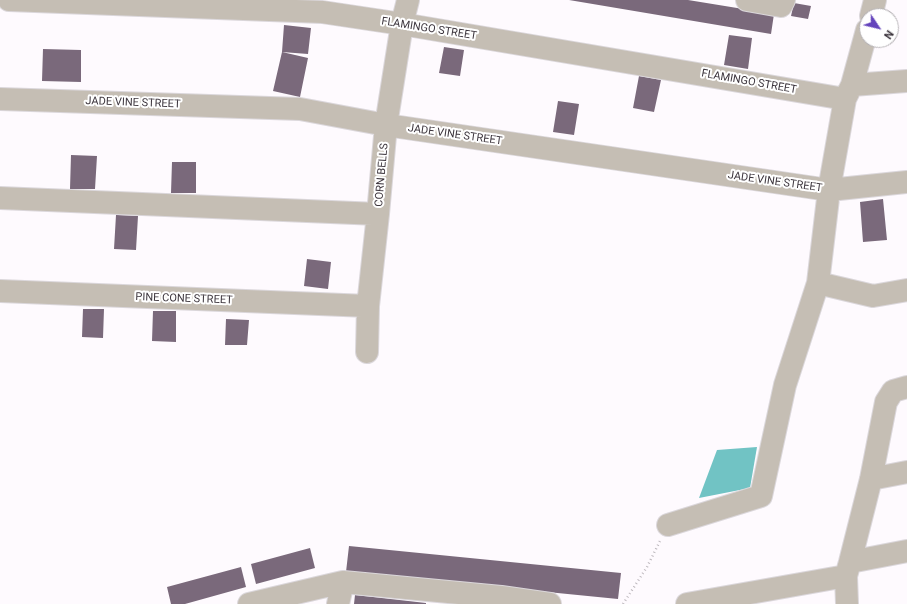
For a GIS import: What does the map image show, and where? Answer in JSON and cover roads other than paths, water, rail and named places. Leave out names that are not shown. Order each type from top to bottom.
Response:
[{"type":"street","name":"FLAMINGO STREET","points":[[9,0],[322,12],[849,92],[907,81]]},
{"type":"street","name":"CORN BELLS","points":[[367,352],[368,306],[386,125],[402,24],[408,0]]},
{"type":"street","points":[[747,0],[781,6],[784,0]]},
{"type":"street","points":[[668,525],[761,496],[785,385],[818,283],[829,190],[849,92],[862,48]]},
{"type":"street","name":"JADE VINE STREET","points":[[0,98],[300,109],[386,125],[829,190],[907,182]]},
{"type":"street","points":[[0,198],[378,214]]},
{"type":"street","points":[[818,283],[872,296],[907,290]]},
{"type":"street","name":"PINE CONE STREET","points":[[0,291],[368,306]]},
{"type":"street","points":[[847,604],[848,569],[871,479],[886,402],[893,392],[907,387]]},
{"type":"street","points":[[871,479],[907,472]]},
{"type":"street","points":[[687,604],[848,569],[907,551]]},
{"type":"street","points":[[338,604],[343,582]]},
{"type":"street","points":[[254,603],[343,582],[500,601],[550,604]]},
{"type":"water","points":[[757,447],[750,488],[699,498],[717,450]]}]
